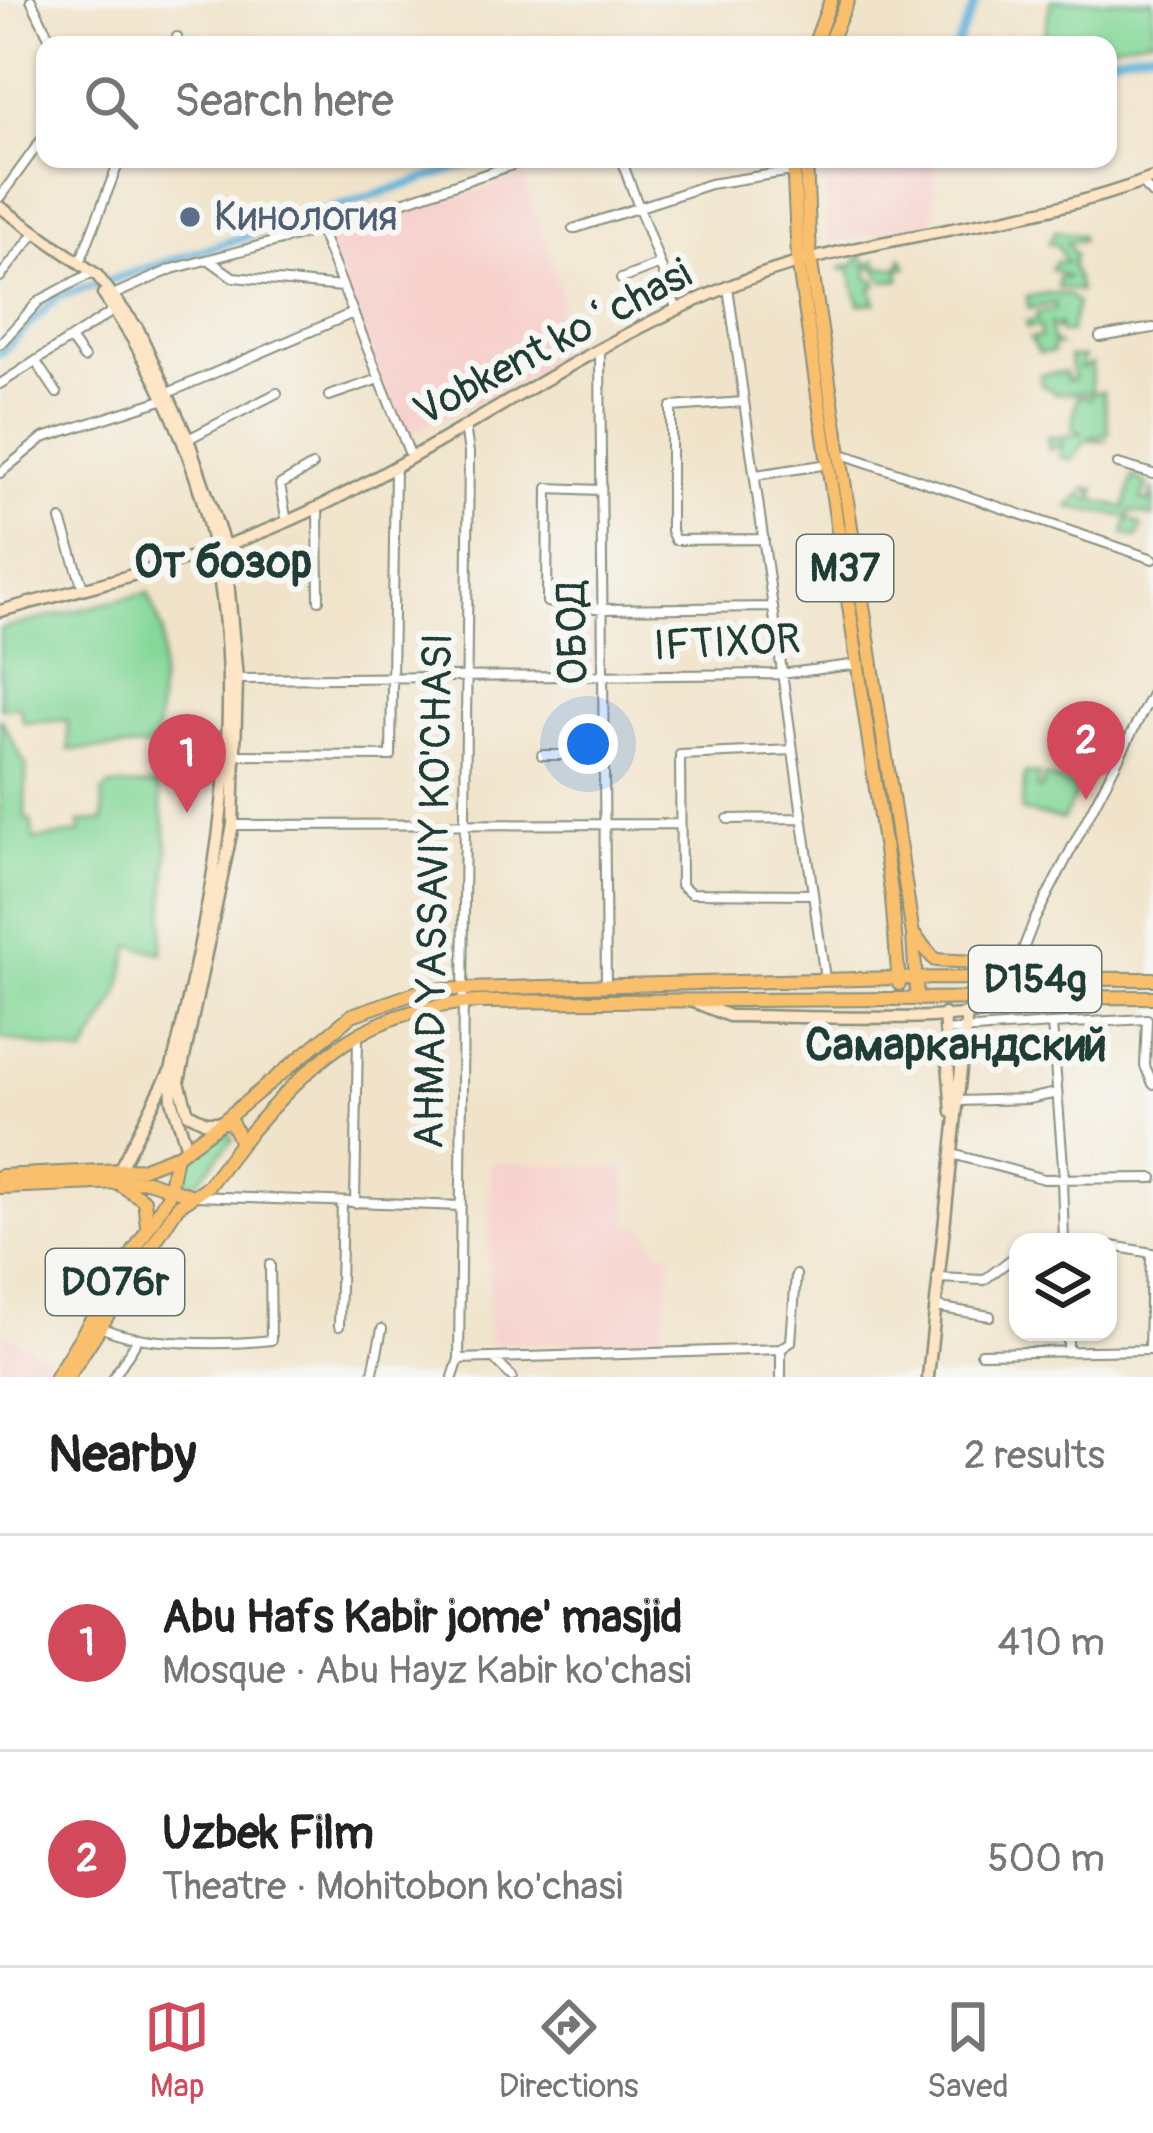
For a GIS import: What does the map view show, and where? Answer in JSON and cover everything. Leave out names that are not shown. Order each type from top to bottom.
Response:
[{"type":"main road","points":[[817,36],[831,0]]},
{"type":"main road","points":[[832,36],[848,0]]},
{"type":"main road","name":"M37","points":[[792,168],[912,929],[917,999]]},
{"type":"main road","name":"M37","points":[[804,259],[806,168]]},
{"type":"main road","name":"Vobkent koʻchasi","points":[[0,611],[221,548],[287,522],[728,287],[804,259],[991,226],[1147,180]]},
{"type":"main road","points":[[0,207],[80,262],[145,341],[221,548],[227,784],[216,875],[181,1066],[181,1099],[197,1119],[238,1129],[241,1144]]},
{"type":"main road","points":[[110,295],[188,439],[221,548],[237,679],[233,824],[191,1009],[171,1071],[118,1170]]},
{"type":"main road","name":"M37","points":[[836,459],[899,999]]},
{"type":"main road","points":[[912,929],[935,960],[1014,971]]},
{"type":"main road","name":"D154g","points":[[917,978],[1014,971],[1044,979],[1153,979]]},
{"type":"main road","points":[[0,1176],[155,1166],[222,1122],[362,1009],[410,993],[464,986],[917,978]]},
{"type":"main road","name":"D154g","points":[[917,999],[1153,997]]},
{"type":"main road","points":[[689,999],[729,1016],[967,1013],[1008,1010],[1038,998]]},
{"type":"main road","points":[[0,1187],[106,1182],[170,1186],[190,1195],[210,1182],[272,1107],[359,1030],[400,1013],[464,1003],[917,999]]},
{"type":"main road","points":[[928,1377],[967,1013]]},
{"type":"main road","points":[[944,1014],[954,1121]]},
{"type":"main road","points":[[170,1186],[182,1152],[171,1071]]},
{"type":"main road","name":"D076r","points":[[106,1182],[141,1196],[148,1209],[146,1231]]},
{"type":"main road","name":"D076r","points":[[56,1377],[170,1186]]},
{"type":"main road","name":"D076r","points":[[68,1377],[190,1195]]},
{"type":"street","points":[[31,0],[49,36]]},
{"type":"street","points":[[0,197],[36,147]]},
{"type":"street","points":[[80,262],[117,168]]},
{"type":"street","points":[[110,295],[131,283],[320,230],[503,168]]},
{"type":"street","points":[[625,168],[677,311]]},
{"type":"street","points":[[573,229],[777,168]]},
{"type":"street","points":[[1147,180],[1153,195]]},
{"type":"street","points":[[320,230],[411,457]]},
{"type":"street","points":[[0,277],[37,232]]},
{"type":"street","points":[[211,261],[232,277],[343,287]]},
{"type":"street","points":[[620,279],[660,265]]},
{"type":"street","points":[[0,344],[39,301],[92,275]]},
{"type":"street","points":[[728,287],[825,980]]},
{"type":"street","points":[[0,384],[115,310]]},
{"type":"street","points":[[0,473],[43,439],[165,396],[353,313]]},
{"type":"street","points":[[1100,337],[1153,328]]},
{"type":"street","points":[[70,339],[84,358]]},
{"type":"street","name":"ОБОД","points":[[600,353],[606,985]]},
{"type":"street","points":[[36,362],[57,393]]},
{"type":"street","points":[[329,396],[379,379]]},
{"type":"street","points":[[188,439],[277,394]]},
{"type":"street","points":[[744,402],[671,407],[671,531],[674,540],[764,539]]},
{"type":"street","name":"AHMAD YASSAVIY KO'CHASI","points":[[454,1377],[459,1359],[464,1003],[464,425]]},
{"type":"street","points":[[756,475],[836,459],[1153,559]]},
{"type":"street","points":[[1118,464],[1153,474]]},
{"type":"street","points":[[287,522],[280,485],[312,466]]},
{"type":"street","points":[[237,755],[391,756],[395,466]]},
{"type":"street","points":[[601,490],[548,488],[543,594],[557,605],[772,607]]},
{"type":"street","points":[[318,508],[319,600]]},
{"type":"street","points":[[61,520],[83,588]]},
{"type":"street","name":"IFTIXOR","points":[[237,679],[782,674],[859,664]]},
{"type":"street","points":[[1014,971],[1153,692]]},
{"type":"street","points":[[791,749],[683,752],[679,824],[686,892],[812,894]]},
{"type":"street","points":[[542,754],[605,755]]},
{"type":"street","points":[[728,819],[802,818]]},
{"type":"street","points":[[233,824],[679,824]]},
{"type":"street","points":[[944,1031],[1149,1022],[1145,1066],[1153,1084]]},
{"type":"street","points":[[1052,1024],[1064,1233]]},
{"type":"street","points":[[355,1203],[359,1030]]},
{"type":"street","points":[[958,1101],[1028,1100],[1057,1093]]},
{"type":"street","points":[[952,1154],[1028,1177],[1153,1178]]},
{"type":"street","points":[[210,1182],[221,1198]]},
{"type":"street","points":[[190,1195],[461,1206]]},
{"type":"street","points":[[339,1326],[342,1202]]},
{"type":"street","points":[[981,1353],[1151,1350],[1152,1253],[1117,1247]]},
{"type":"street","points":[[938,1278],[984,1280],[1009,1261]]},
{"type":"street","points":[[100,1327],[123,1339],[234,1344],[271,1340],[270,1265]]},
{"type":"street","points":[[459,1359],[781,1349],[791,1342],[796,1275]]},
{"type":"street","points":[[934,1306],[990,1316]]},
{"type":"street","points":[[372,1377],[382,1329]]},
{"type":"street","points":[[114,1377],[138,1338]]},
{"type":"street","points":[[1068,1341],[1068,1351]]},
{"type":"street","points":[[781,1349],[781,1377]]},
{"type":"street","points":[[494,1360],[512,1377]]},
{"type":"shaded area","points":[[824,168],[937,168],[932,226],[829,242]]},
{"type":"shaded area","points":[[523,176],[558,278],[567,359],[404,437],[325,237]]},
{"type":"shaded area","points":[[490,1162],[625,1168],[628,1224],[644,1226],[659,1252],[671,1253],[663,1342],[489,1343]]},
{"type":"shaded area","points":[[0,1330],[50,1358],[39,1377],[0,1377]]},
{"type":"green space","points":[[1051,0],[1153,0],[1153,37],[1117,44],[1117,36],[1045,36]]},
{"type":"green space","points":[[1055,231],[1081,235],[1082,240],[1066,243],[1075,254],[1072,265],[1080,291],[1058,288],[1058,278],[1069,278],[1051,269],[1055,261],[1066,262],[1056,244],[1048,244]]},
{"type":"green space","points":[[856,256],[863,256],[865,265],[876,260],[878,267],[899,267],[902,257],[907,267],[899,269],[900,280],[884,281],[874,267],[867,268],[869,280],[876,280],[877,286],[871,288],[876,303],[859,304],[849,269],[839,269],[857,263]]},
{"type":"green space","points":[[1068,295],[1077,303],[1070,333],[1061,333],[1059,322],[1057,329],[1051,324],[1052,340],[1059,345],[1053,345],[1053,352],[1039,353],[1030,338],[1041,337],[1040,327],[1027,328],[1026,322],[1037,320],[1037,313],[1055,309],[1055,303],[1029,309],[1027,297]]},
{"type":"green space","points":[[1069,357],[1084,357],[1080,369],[1092,364],[1091,392],[1103,392],[1109,434],[1089,437],[1108,441],[1085,441],[1072,461],[1059,456],[1062,446],[1049,450],[1047,437],[1058,437],[1062,444],[1063,436],[1082,433],[1072,428],[1077,397],[1091,398],[1091,393],[1055,393],[1041,384],[1040,375],[1065,372],[1067,380],[1074,379]]},
{"type":"green space","points":[[1133,476],[1147,485],[1141,500],[1149,502],[1153,488],[1153,517],[1131,511],[1129,518],[1142,526],[1137,538],[1124,534],[1128,517],[1069,507],[1081,493],[1089,501],[1093,493],[1083,488],[1096,489],[1094,500],[1125,508]]},
{"type":"green space","points":[[148,593],[163,632],[157,738],[147,747],[69,750],[67,720],[24,723],[19,706],[0,708],[0,629]]},
{"type":"green space","points":[[0,717],[26,766],[25,819],[31,820],[34,840],[80,833],[79,822],[104,821],[102,793],[111,786],[158,785],[168,848],[162,953],[130,945],[119,994],[84,1055],[0,1038]]},
{"type":"green space","points":[[1025,773],[1038,774],[1037,789],[1042,789],[1044,776],[1079,788],[1063,820],[1021,811]]},
{"type":"green space","points":[[226,1129],[233,1139],[198,1181],[180,1182],[179,1162]]},
{"type":"waterway","points":[[961,36],[977,0]]},
{"type":"waterway","points":[[1117,55],[1153,49]]},
{"type":"waterway","points":[[0,354],[57,297],[459,168]]},
{"type":"place","name":"Кинология","points":[[190,217]]},
{"type":"place","name":"Uzbek Film","points":[[1086,800]]},
{"type":"place","name":"Abu Hafs Kabir jome' masjid","points":[[187,813]]},
{"type":"district","name":"От бозор","points":[[223,563]]},
{"type":"district","name":"Самаркандский","points":[[956,1046]]}]
